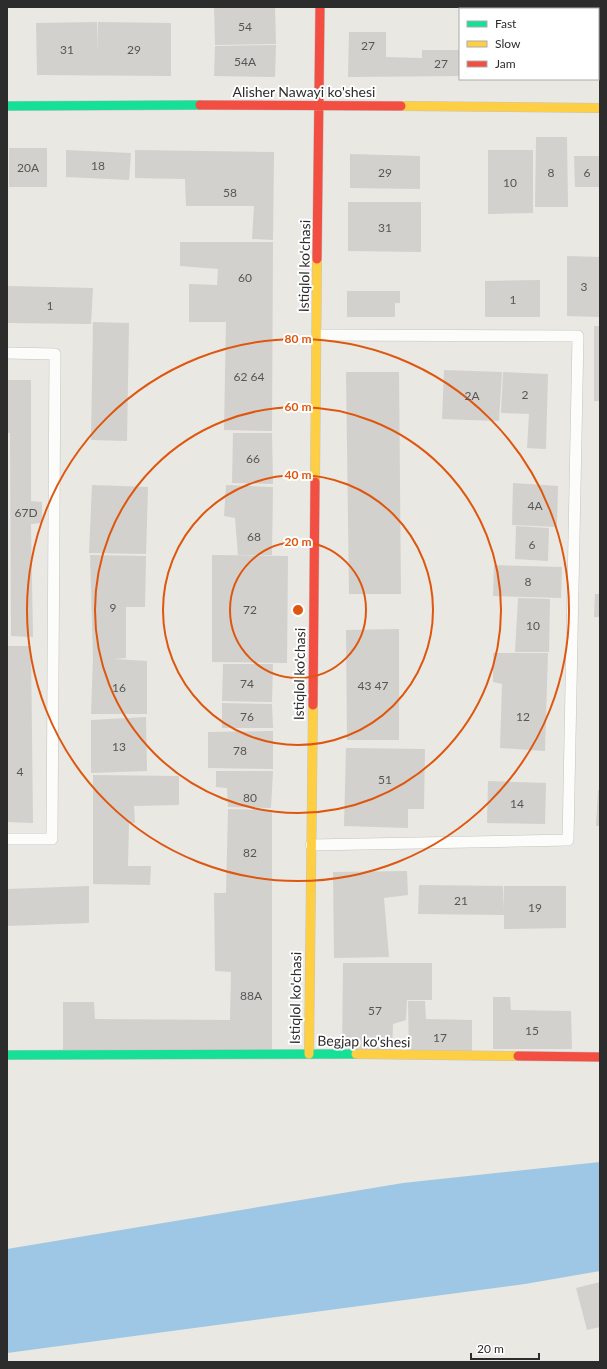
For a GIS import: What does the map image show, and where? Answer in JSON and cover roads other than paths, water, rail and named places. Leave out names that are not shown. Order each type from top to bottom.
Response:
[{"type":"street","name":"Istiqlol ko'chasi","points":[[309,1054],[320,7]]},
{"type":"street","name":"Alisher Nawayi ko'shesi","points":[[7,106],[320,105],[600,108]]},
{"type":"street","name":"Begjap ko'shesi","points":[[7,1054],[309,1054],[600,1057]]},
{"type":"lane","points":[[311,845],[568,840],[578,336],[317,335]]},
{"type":"lane","points":[[7,353],[56,354],[52,839],[7,839]]},
{"type":"water","points":[[600,1162],[600,1271],[525,1284],[7,1353],[7,1249],[403,1183]]}]
